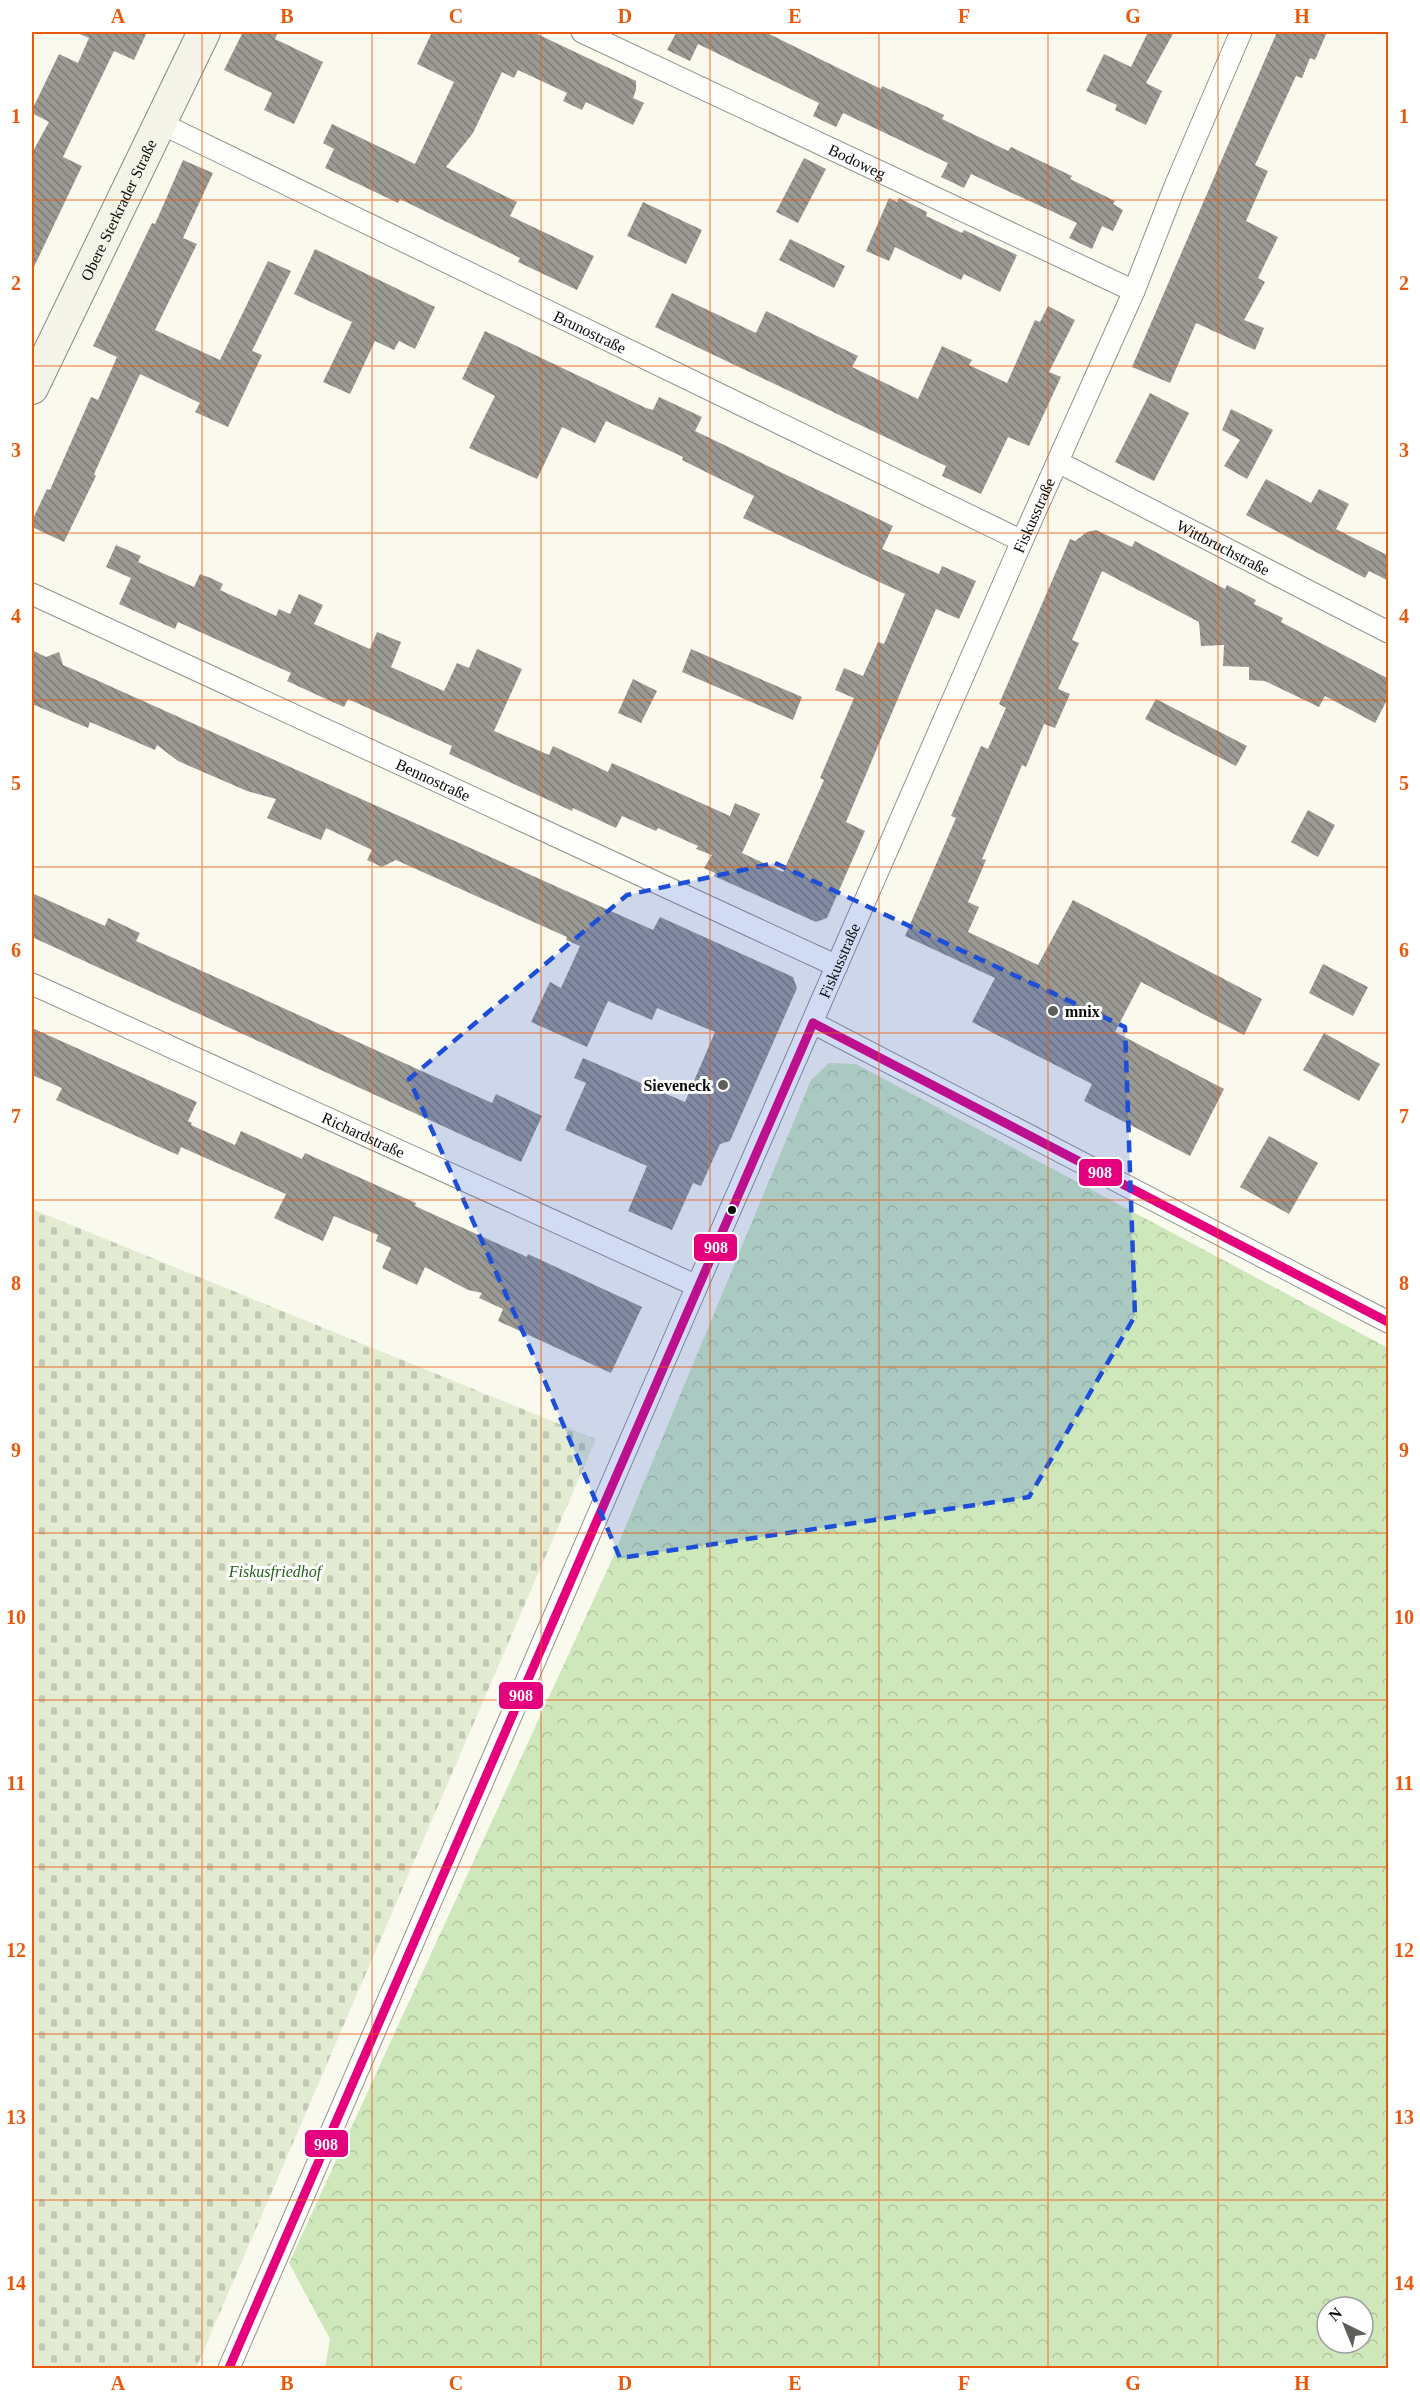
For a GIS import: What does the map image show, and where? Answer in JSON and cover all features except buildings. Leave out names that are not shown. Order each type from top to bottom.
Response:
[{"type":"street","name":"Obere Sterkrader Straße","points":[[32,388],[204,32]]},
{"type":"street","name":"Bodoweg","points":[[582,32],[1134,291]]},
{"type":"street","name":"Fiskusstraße","points":[[229,2368],[697,1286],[1022,541],[1134,291],[1175,186],[1241,32]]},
{"type":"street","name":"Brunostraße","points":[[160,123],[1022,541]]},
{"type":"street","name":"Wittbruchstraße","points":[[1058,462],[1389,632]]},
{"type":"street","name":"Bennostraße","points":[[32,594],[837,966]]},
{"type":"street","name":"Richardstraße","points":[[32,984],[697,1286]]},
{"type":"street","points":[[813,1023],[1389,1322]]},
{"type":"highlighted area","points":[[775,863],[1125,1027],[1135,1316],[1029,1497],[620,1558],[540,1370],[409,1079],[627,895]]},
{"type":"green space","points":[[829,1063],[856,1064],[1388,1348],[1388,2368],[325,2368],[330,2339],[289,2263],[610,1564],[811,1080]]},
{"type":"green space","name":"Fiskusfriedhof","points":[[32,1209],[596,1439],[196,2368],[32,2368]]},
{"type":"transit line","name":"908","points":[[813,1023],[1388,1322]]},
{"type":"transit line","name":"908","points":[[229,2368],[813,1023]]},
{"type":"place","name":"mnix","points":[[1053,1011]]},
{"type":"place","name":"Sieveneck","points":[[723,1085]]}]
